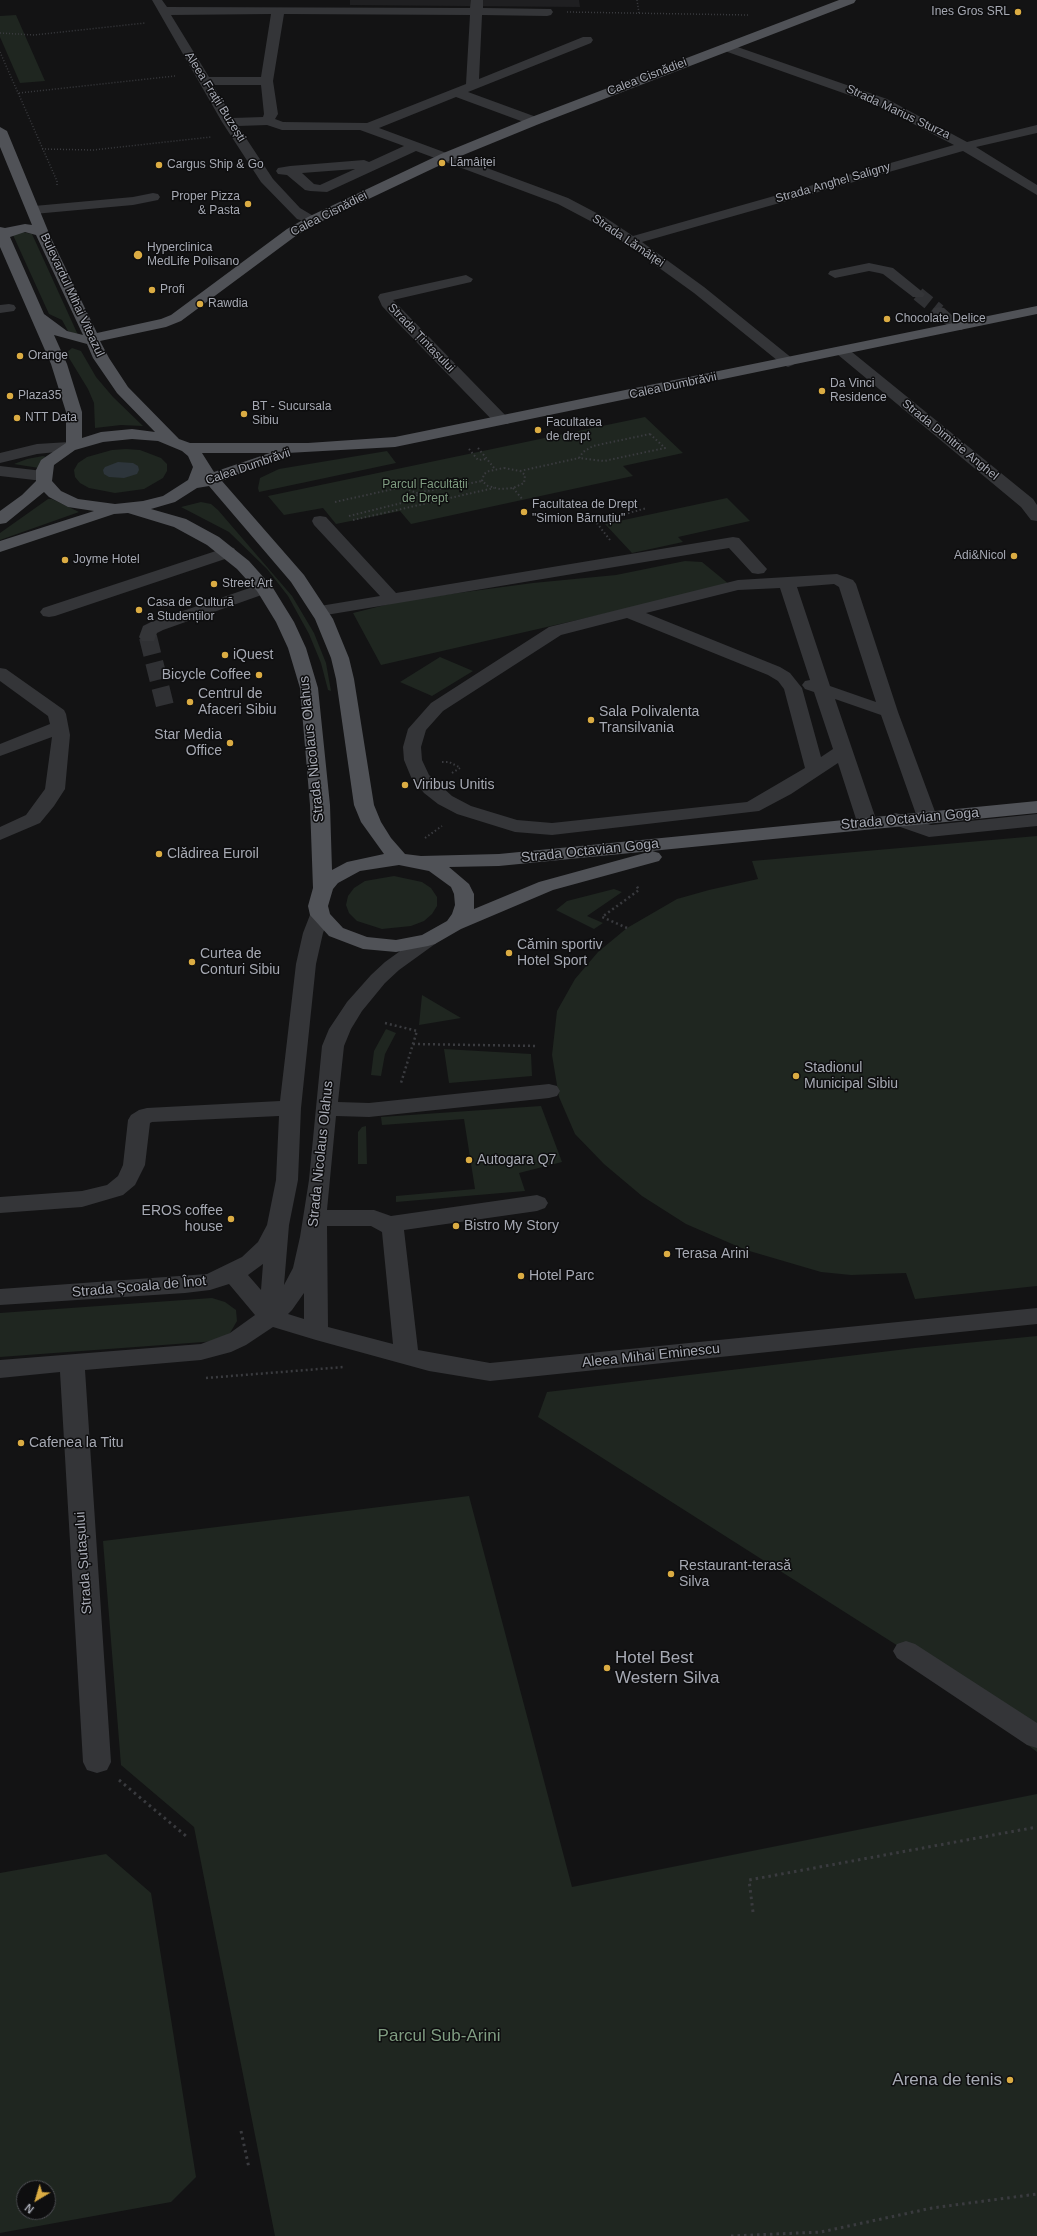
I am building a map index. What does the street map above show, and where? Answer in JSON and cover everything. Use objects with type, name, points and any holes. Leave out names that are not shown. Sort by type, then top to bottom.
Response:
[{"type":"main road","name":"Calea Cisnădiei","points":[[37,316],[62,334],[76,339],[91,339],[166,323],[176,318],[292,232],[313,220],[446,157],[534,121],[850,0]]},
{"type":"main road","name":"Bulevardul Mihai Viteazul","points":[[0,131],[42,232],[100,358],[122,390],[173,441]]},
{"type":"main road","points":[[42,232],[25,228],[12,230],[1,234],[59,364],[74,412],[71,446]]},
{"type":"main road","name":"Calea Dumbrăvii","points":[[188,448],[308,448],[395,442],[1037,310]]},
{"type":"main road","points":[[0,519],[28,498],[44,479],[47,464],[71,446],[117,435],[147,435],[173,441],[188,448],[195,454],[206,473],[298,579],[320,611],[333,638],[345,679],[364,805],[371,822],[383,841],[399,860]]},
{"type":"main road","name":"Calea Dumbrăvii","points":[[206,473],[252,463],[308,448]]},
{"type":"main road","points":[[0,546],[123,508],[169,499],[188,488],[200,474],[206,473]]},
{"type":"main road","points":[[44,479],[54,494],[74,503],[123,508]]},
{"type":"main road","name":"Strada Nicolaus Olahus","points":[[123,508],[180,523],[214,541],[228,552],[264,588],[285,622],[297,648],[309,688],[320,805],[323,888]]},
{"type":"main road","name":"Strada Octavian Goga","points":[[421,862],[499,860],[867,822],[1037,807]]},
{"type":"main road","name":"Strada Octavian Goga","points":[[454,925],[503,902],[576,876],[759,833]]},
{"type":"main road","points":[[384,860],[399,860],[421,862],[436,867],[459,884],[464,894],[465,905],[462,915],[454,925],[428,940],[396,946],[363,943],[336,932],[320,915],[318,906],[323,888],[341,872],[354,866],[384,860]]},
{"type":"street","points":[[163,11],[202,5],[278,10],[334,5],[477,6],[547,12]]},
{"type":"street","points":[[463,88],[477,6]]},
{"type":"street","points":[[269,118],[267,81],[278,10]]},
{"type":"street","name":"Aleea Frații Buzești","points":[[163,11],[229,122],[262,173],[295,211],[302,216],[313,220]]},
{"type":"street","points":[[367,128],[463,88],[587,40]]},
{"type":"street","name":"Strada Marius Sturza","points":[[726,47],[863,94],[966,146],[1037,191]]},
{"type":"street","points":[[462,53],[463,88]]},
{"type":"street","points":[[203,77],[267,81]]},
{"type":"street","points":[[463,88],[534,121]]},
{"type":"street","points":[[372,111],[411,110]]},
{"type":"street","points":[[229,122],[269,118],[294,113]]},
{"type":"street","points":[[269,118],[282,126],[355,126],[367,128],[446,157]]},
{"type":"street","name":"Strada Anghel Saligny","points":[[631,241],[966,146],[1037,129]]},
{"type":"street","name":"Calea Cisnădiei","points":[[290,170],[310,187],[322,190],[375,163],[414,146]]},
{"type":"street","name":"Strada Lămâiței","points":[[446,157],[563,200],[601,221],[699,290],[788,362]]},
{"type":"street","points":[[262,173],[375,163]]},
{"type":"street","points":[[34,210],[132,201],[152,196]]},
{"type":"street","points":[[835,274],[869,267],[888,271],[918,294]]},
{"type":"street","name":"Strada Țintașului","points":[[466,279],[384,297],[387,303],[401,318],[502,421]]},
{"type":"street","points":[[939,311],[957,327]]},
{"type":"street","name":"Strada Dimitrie Anghel","points":[[842,351],[1027,503],[1037,516]]},
{"type":"street","points":[[0,458],[27,451],[71,446]]},
{"type":"street","points":[[0,471],[44,479]]},
{"type":"street","points":[[322,523],[391,598]]},
{"type":"street","points":[[320,611],[734,542],[758,569]]},
{"type":"street","points":[[49,612],[228,552]]},
{"type":"street","points":[[842,752],[815,770],[752,807],[552,829],[515,826],[477,815],[445,800],[420,777],[413,760],[414,737],[423,721],[437,707],[555,631],[738,586],[837,580],[846,584],[889,712],[927,817]]},
{"type":"street","points":[[787,583],[842,752],[867,822]]},
{"type":"street","points":[[148,637],[149,630],[157,626],[264,588]]},
{"type":"street","points":[[630,613],[774,671],[889,712]]},
{"type":"street","points":[[774,671],[784,677],[793,688],[815,770]]},
{"type":"street","points":[[0,673],[57,714],[61,735],[55,789],[33,819],[0,834]]},
{"type":"street","points":[[0,750],[60,728]]},
{"type":"street","points":[[896,820],[929,831],[1037,820]]},
{"type":"street","points":[[270,1317],[278,1225],[287,1180],[290,1108],[306,964],[313,933],[320,915]]},
{"type":"street","name":"Strada Nicolaus Olahus","points":[[72,1364],[201,1352],[223,1346],[238,1339],[270,1317],[295,1288],[305,1268],[315,1218],[330,1064],[340,1029],[354,1007],[378,979],[392,966],[428,940]]},
{"type":"street","points":[[326,1109],[370,1110],[549,1091]]},
{"type":"street","points":[[0,1205],[82,1199],[115,1190],[127,1180],[134,1164],[139,1120],[147,1115],[290,1108]]},
{"type":"street","points":[[316,1332],[315,1218],[374,1218],[389,1224],[537,1203]]},
{"type":"street","points":[[389,1224],[394,1232],[406,1354]]},
{"type":"street","name":"Strada Școala de Înot","points":[[0,1297],[185,1285],[210,1282],[233,1273],[250,1263],[267,1246],[278,1225]]},
{"type":"street","points":[[233,1273],[270,1317]]},
{"type":"street","name":"Aleea Mihai Eminescu","points":[[270,1317],[316,1332],[406,1354],[428,1362],[490,1372],[1037,1316]]},
{"type":"street","points":[[0,1369],[72,1364]]},
{"type":"street","name":"Strada Șutașului","points":[[72,1364],[96,1762]]},
{"type":"street","points":[[906,1651],[1037,1737]]},
{"type":"path","points":[[637,0],[639,13]]},
{"type":"path","points":[[0,34],[34,36],[163,11]]},
{"type":"path","points":[[547,12],[753,15]]},
{"type":"path","points":[[0,52],[57,181],[56,208]]},
{"type":"path","points":[[19,93],[203,77]]},
{"type":"path","points":[[42,150],[93,150],[237,134]]},
{"type":"path","points":[[482,481],[484,474],[495,469],[504,468],[520,471],[579,458],[604,461],[665,448],[650,434],[593,446],[583,452],[579,458]]},
{"type":"path","points":[[322,523],[487,491],[494,488],[513,488],[524,483],[526,479],[520,471]]},
{"type":"path","points":[[338,506],[334,501],[398,488],[406,488],[416,493],[482,481],[494,488]]},
{"type":"path","points":[[513,488],[523,500]]},
{"type":"path","points":[[346,516],[414,500],[417,496],[416,493]]},
{"type":"path","points":[[624,560],[596,522],[647,508]]},
{"type":"path","points":[[449,762],[460,768]]},
{"type":"path","points":[[627,928],[602,917],[639,890]]},
{"type":"path","points":[[386,1023],[417,1031],[401,1085]]},
{"type":"path","points":[[413,1044],[538,1046]]},
{"type":"path","points":[[200,1379],[348,1367]]},
{"type":"path","points":[[96,1762],[186,1836]]},
{"type":"path","points":[[753,1912],[749,1880],[1037,1827]]},
{"type":"path","points":[[241,2131],[249,2168]]},
{"type":"path","points":[[731,2236],[821,2232],[932,2208],[1037,2194]]},
{"type":"shaded area","points":[[350,0],[579,0],[580,7],[350,5]]},
{"type":"shaded area","points":[[118,462],[133,463],[138,466],[139,470],[137,474],[124,478],[109,477],[104,474],[103,470],[105,467]]},
{"type":"green space","points":[[16,15],[45,81],[20,83],[0,37],[0,16]]},
{"type":"green space","points":[[22,232],[32,234],[78,335],[68,331],[62,320],[49,314],[13,235]]},
{"type":"green space","points":[[72,348],[81,351],[96,377],[113,397],[143,426],[121,425],[95,428],[94,403],[88,389],[66,353]]},
{"type":"green space","name":"Parcul Facultății de Drept","points":[[645,417],[683,453],[623,466],[633,476],[411,524],[400,511],[336,524],[323,508],[284,515],[268,496]]},
{"type":"green space","points":[[112,450],[140,450],[161,458],[167,464],[167,471],[163,478],[144,489],[115,493],[89,488],[80,483],[75,477],[74,470],[78,463],[87,457]]},
{"type":"green space","points":[[387,451],[396,463],[259,492],[258,488],[260,478],[279,469]]},
{"type":"green space","points":[[43,456],[46,457],[39,468],[14,464],[27,459]]},
{"type":"green space","points":[[727,498],[750,521],[678,537],[683,542],[632,553],[605,524]]},
{"type":"green space","points":[[48,499],[52,499],[79,512],[0,540],[0,533]]},
{"type":"green space","points":[[201,502],[211,504],[218,510],[292,596],[314,633],[326,663],[331,691],[328,690],[321,663],[309,634],[288,596],[267,569],[229,532],[181,507]]},
{"type":"green space","points":[[685,561],[702,562],[730,585],[381,665],[353,613],[405,600],[533,583],[616,575]]},
{"type":"green space","points":[[440,657],[473,671],[432,696],[400,682]]},
{"type":"green space","name":"Stadionul Municipal Sibiu","points":[[1037,836],[1037,1286],[915,1299],[906,1273],[851,1275],[821,1272],[746,1250],[686,1224],[642,1196],[604,1164],[575,1134],[559,1097],[552,1055],[557,1011],[575,979],[598,952],[627,928],[677,899],[758,879],[752,861]]},
{"type":"green space","points":[[394,876],[422,882],[431,888],[437,897],[437,906],[432,914],[424,921],[411,926],[382,929],[357,921],[349,913],[346,905],[348,896],[354,888],[365,881]]},
{"type":"green space","points":[[614,889],[622,892],[587,916],[603,923],[594,929],[556,910],[567,901]]},
{"type":"green space","points":[[422,995],[461,1018],[419,1025]]},
{"type":"green space","points":[[386,1029],[396,1033],[385,1054],[381,1076],[371,1075],[374,1051]]},
{"type":"green space","points":[[444,1049],[531,1054],[532,1076],[449,1083]]},
{"type":"green space","points":[[541,1106],[562,1162],[519,1173],[525,1191],[396,1202],[396,1196],[475,1189],[464,1119],[382,1125],[381,1117]]},
{"type":"green space","points":[[366,1126],[367,1164],[358,1164],[358,1132],[362,1127]]},
{"type":"green space","points":[[212,1298],[225,1302],[236,1310],[237,1321],[230,1333],[217,1341],[0,1357],[0,1313]]},
{"type":"green space","points":[[1037,1336],[1037,1752],[906,1651],[538,1417],[547,1392],[915,1348]]},
{"type":"green space","name":"Parcul Sub-Arini","points":[[469,1496],[572,1887],[1037,1794],[1037,2236],[275,2236],[194,1827],[121,1765],[103,1541]]},
{"type":"green space","points":[[106,1854],[151,1893],[196,2177],[171,2202],[0,2233],[0,1873]]},
{"type":"tunnel","points":[[918,294],[939,311]]},
{"type":"tunnel","points":[[148,637],[166,710]]},
{"type":"place","name":"Ines Gros SRL","points":[[1018,12]]},
{"type":"place","name":"Lămâiței","points":[[442,163]]},
{"type":"place","name":"Cargus Ship & Go","points":[[159,165]]},
{"type":"place","name":"Proper Pizza & Pasta","points":[[248,204]]},
{"type":"place","name":"Hyperclinica MedLife Polisano","points":[[138,255]]},
{"type":"place","name":"Profi","points":[[152,290]]},
{"type":"place","name":"Rawdia","points":[[200,304]]},
{"type":"place","name":"Chocolate Delice","points":[[887,319]]},
{"type":"place","name":"Orange","points":[[20,356]]},
{"type":"place","name":"Da Vinci Residence","points":[[822,391]]},
{"type":"place","name":"Plaza35","points":[[10,396]]},
{"type":"place","name":"BT - Sucursala Sibiu","points":[[244,414]]},
{"type":"place","name":"NTT Data","points":[[17,418]]},
{"type":"place","name":"Facultatea de drept","points":[[538,430]]},
{"type":"place","name":"Facultatea de Drept \"Simion Bărnuțiu\"","points":[[524,512]]},
{"type":"place","name":"Adi&Nicol","points":[[1014,556]]},
{"type":"place","name":"Joyme Hotel","points":[[65,560]]},
{"type":"place","name":"Street Art","points":[[214,584]]},
{"type":"place","name":"Casa de Cultură a Studenților","points":[[139,610]]},
{"type":"place","name":"iQuest","points":[[225,655]]},
{"type":"place","name":"Bicycle Coffee","points":[[259,675]]},
{"type":"place","name":"Centrul de Afaceri Sibiu","points":[[190,702]]},
{"type":"place","name":"Sala Polivalenta Transilvania","points":[[591,720]]},
{"type":"place","name":"Star Media Office","points":[[230,743]]},
{"type":"place","name":"Viribus Unitis","points":[[405,785]]},
{"type":"place","name":"Clădirea Euroil","points":[[159,854]]},
{"type":"place","name":"Cămin sportiv Hotel Sport","points":[[509,953]]},
{"type":"place","name":"Curtea de Conturi Sibiu","points":[[192,962]]},
{"type":"place","name":"Stadionul Municipal Sibiu","points":[[796,1076]]},
{"type":"place","name":"Autogara Q7","points":[[469,1160]]},
{"type":"place","name":"EROS coffee house","points":[[231,1219]]},
{"type":"place","name":"Bistro My Story","points":[[456,1226]]},
{"type":"place","name":"Terasa Arini","points":[[667,1254]]},
{"type":"place","name":"Hotel Parc","points":[[521,1276]]},
{"type":"place","name":"Cafenea la Titu","points":[[21,1443]]},
{"type":"place","name":"Restaurant-terasă Silva","points":[[671,1574]]},
{"type":"place","name":"Hotel Best Western Silva","points":[[607,1668]]},
{"type":"place","name":"Arena de tenis","points":[[1010,2080]]}]
